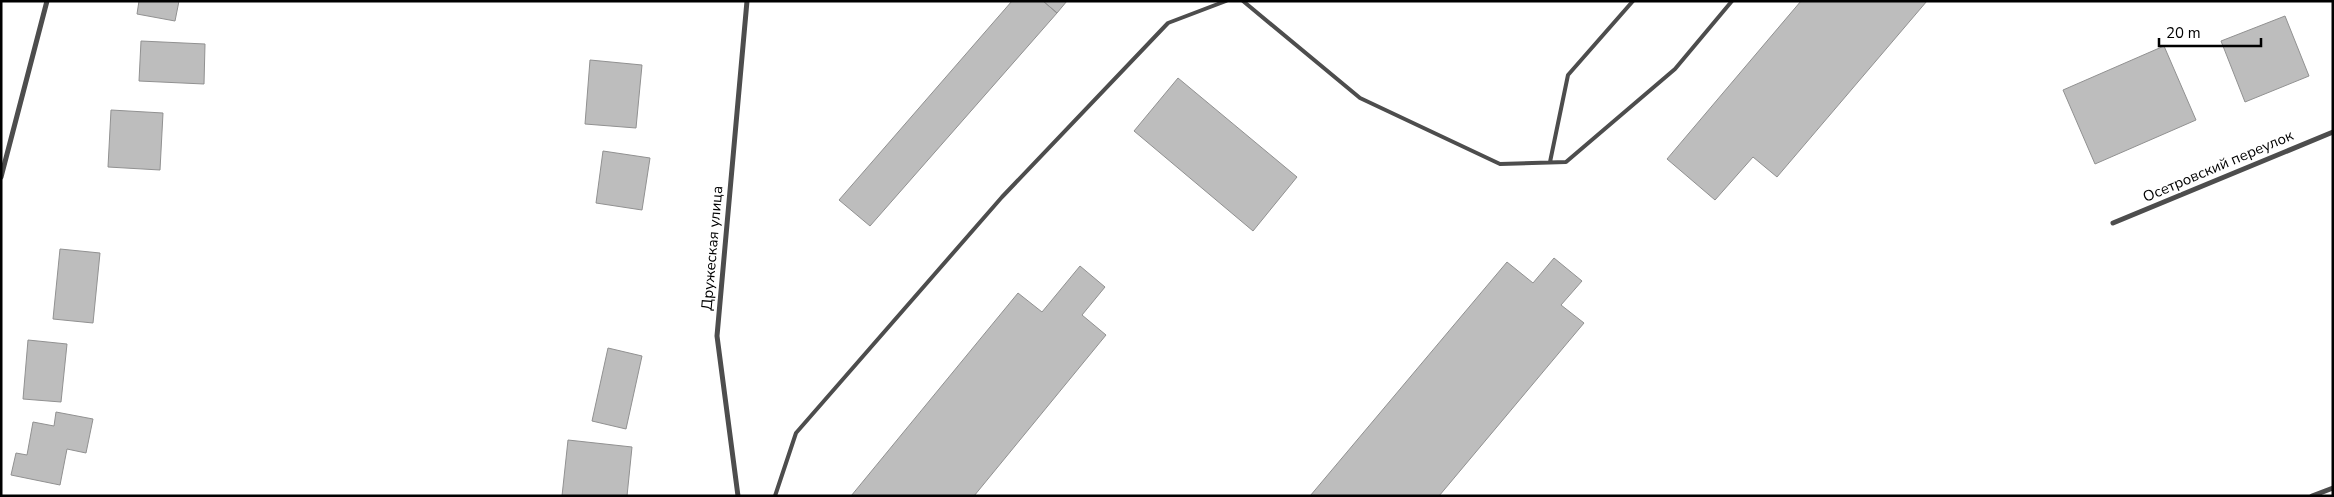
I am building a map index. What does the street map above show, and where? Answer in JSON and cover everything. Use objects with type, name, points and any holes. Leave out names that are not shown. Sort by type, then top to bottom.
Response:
[{"type":"street","points":[[1,177],[47,1]]},
{"type":"street","name":"Дружеская улица","points":[[738,496],[717,336],[747,1]]},
{"type":"street","name":"Осетровский переулок","points":[[2113,223],[2333,132]]},
{"type":"street","points":[[2312,496],[2333,488]]},
{"type":"lane","points":[[775,496],[796,434],[1002,197],[1168,23],[1226,1]]},
{"type":"lane","points":[[1244,1],[1360,98],[1500,164],[1566,162],[1675,69],[1732,1]]},
{"type":"lane","points":[[1550,162],[1568,76],[1633,1]]},
{"type":"building","points":[[139,1],[179,1],[175,21],[137,14]]},
{"type":"building","points":[[1012,1],[1043,1],[1057,13],[870,226],[839,200]]},
{"type":"building","points":[[1043,1],[1067,1],[1057,13]]},
{"type":"building","points":[[1801,1],[1927,1],[1777,177],[1753,157],[1715,200],[1667,159]]},
{"type":"building","points":[[2285,16],[2309,76],[2245,102],[2221,41]]},
{"type":"building","points":[[141,41],[205,44],[204,84],[139,81]]},
{"type":"building","points":[[2164,46],[2196,120],[2095,164],[2063,90]]},
{"type":"building","points":[[590,60],[642,65],[636,128],[585,124]]},
{"type":"building","points":[[1178,78],[1297,177],[1253,231],[1134,131]]},
{"type":"building","points":[[111,110],[163,113],[160,170],[108,167]]},
{"type":"building","points":[[603,151],[650,158],[642,210],[596,203]]},
{"type":"building","points":[[60,249],[100,253],[93,323],[53,319]]},
{"type":"building","points":[[1554,258],[1582,281],[1561,305],[1584,323],[1439,496],[1310,496],[1507,262],[1533,283]]},
{"type":"building","points":[[1080,266],[1105,287],[1082,315],[1106,335],[974,496],[851,496],[1018,293],[1042,312]]},
{"type":"building","points":[[28,340],[67,344],[61,402],[23,399]]},
{"type":"building","points":[[608,348],[642,356],[626,429],[592,421]]},
{"type":"building","points":[[56,412],[93,419],[86,453],[67,449],[60,485],[11,475],[16,453],[27,455],[33,422],[54,426]]},
{"type":"building","points":[[568,440],[632,447],[627,496],[562,496]]}]
